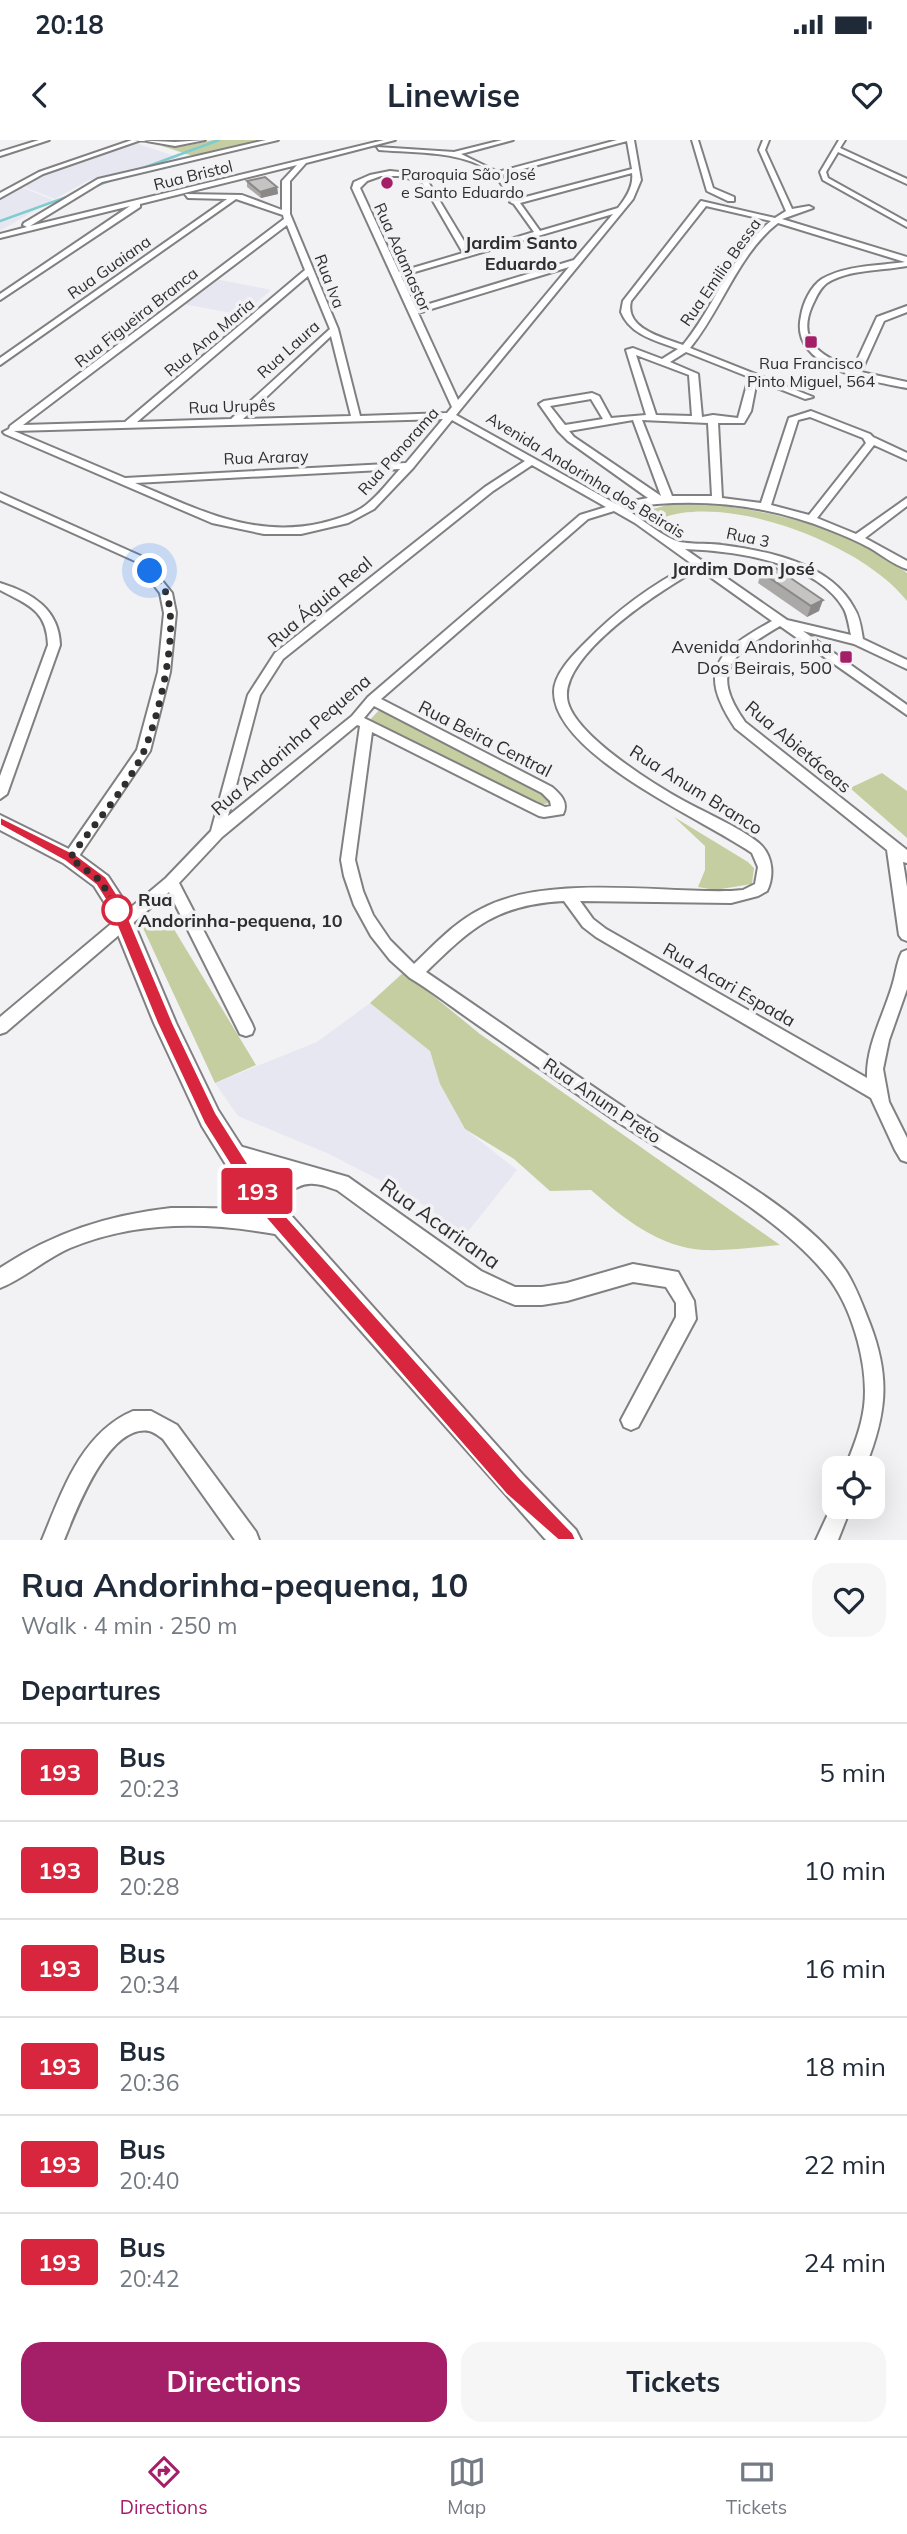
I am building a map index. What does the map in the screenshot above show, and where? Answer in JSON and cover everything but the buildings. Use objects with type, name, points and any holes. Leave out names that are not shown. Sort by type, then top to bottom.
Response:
[{"type":"street","points":[[0,154],[46,140]]},
{"type":"street","points":[[0,196],[41,173],[138,140]]},
{"type":"street","points":[[146,141],[175,144],[202,140]]},
{"type":"street","points":[[0,242],[97,181],[275,140]]},
{"type":"street","name":"Rua Bristol","points":[[0,236],[392,140]]},
{"type":"street","points":[[454,154],[510,140]]},
{"type":"street","points":[[497,174],[625,140]]},
{"type":"street","name":"Rua Panorama","points":[[7,432],[124,480],[216,522],[264,531],[301,531],[325,527],[358,514],[370,507],[409,466],[619,211],[636,187],[631,140]]},
{"type":"street","points":[[695,140],[710,188],[715,194],[907,251]]},
{"type":"street","points":[[765,140],[762,150],[783,215]]},
{"type":"street","points":[[842,140],[822,172],[825,179],[907,225]]},
{"type":"street","points":[[146,141],[191,159]]},
{"type":"street","points":[[357,148],[415,148],[454,154],[497,174],[538,233]]},
{"type":"street","points":[[836,149],[907,182]]},
{"type":"street","name":"Rua Iva","points":[[304,162],[286,181],[287,217],[334,329],[356,417]]},
{"type":"street","points":[[514,202],[635,170]]},
{"type":"street","name":"Rua Adamastor","points":[[455,411],[356,188],[368,177],[403,174],[425,181],[467,253]]},
{"type":"street","points":[[165,196],[234,197],[257,201],[287,217]]},
{"type":"street","name":"Rua Guaiana","points":[[0,362],[234,197]]},
{"type":"street","points":[[0,298],[141,202]]},
{"type":"street","points":[[808,397],[683,350],[641,330],[627,318],[624,306],[704,203],[783,215],[907,262]]},
{"type":"street","points":[[783,215],[809,208]]},
{"type":"street","points":[[396,275],[619,211]]},
{"type":"street","points":[[887,214],[907,216]]},
{"type":"street","name":"Rua Emilio Bessa","points":[[683,350],[750,251],[783,215]]},
{"type":"street","name":"Rua Figueira Branca","points":[[7,432],[287,217]]},
{"type":"street","points":[[412,312],[577,262]]},
{"type":"street","points":[[907,262],[842,275],[824,282],[803,318],[801,328],[813,351],[856,373],[907,385]]},
{"type":"street","name":"Rua Ana Maria","points":[[127,425],[309,271]]},
{"type":"street","points":[[856,373],[880,319],[907,309]]},
{"type":"street","name":"Rua Laura","points":[[234,422],[334,329]]},
{"type":"street","points":[[652,417],[630,350],[693,375],[697,417]]},
{"type":"street","points":[[661,363],[683,350]]},
{"type":"street","points":[[561,429],[607,419],[636,417],[743,420],[747,390],[753,378]]},
{"type":"street","points":[[607,419],[596,398],[592,396],[544,404],[561,429],[662,500]]},
{"type":"street","name":"Rua Urupês","points":[[7,432],[455,411]]},
{"type":"street","name":"Avenida Andorinha dos Beirais","points":[[455,411],[674,544],[779,622],[907,711]]},
{"type":"street","points":[[765,507],[797,415],[815,415],[907,457]]},
{"type":"street","points":[[636,417],[662,500]]},
{"type":"street","points":[[713,418],[717,501]]},
{"type":"street","points":[[812,518],[870,440]]},
{"type":"street","name":"Rua Águia Real","points":[[218,833],[254,695],[279,656],[489,489],[533,460]]},
{"type":"street","name":"Rua Araray","points":[[124,480],[409,466]]},
{"type":"street","points":[[0,496],[139,559],[166,593],[170,613],[164,672],[144,751],[70,858]]},
{"type":"street","name":"Rua Andorinha Pequena","points":[[0,1027],[171,882],[218,833],[361,722],[372,700],[573,525],[600,511],[662,500],[717,501],[765,507],[812,518],[859,537],[904,561]]},
{"type":"street","points":[[859,537],[907,501]]},
{"type":"street","name":"Rua 3","points":[[674,544],[736,549],[784,562],[809,575],[847,604],[858,641]]},
{"type":"street","name":"Rua Anum Branco","points":[[415,972],[471,923],[499,906],[526,900],[629,894],[734,896],[754,894],[762,887],[766,878],[765,867],[757,850],[647,786],[575,727],[562,705],[560,689],[571,664],[635,603],[701,563]]},
{"type":"street","points":[[0,586],[43,610],[55,629],[54,645],[0,793]]},
{"type":"street","points":[[779,622],[858,641],[907,666]]},
{"type":"street","name":"Rua Abietáceas","points":[[779,622],[742,644],[726,658],[720,684],[725,705],[740,725],[766,748],[907,858]]},
{"type":"street","name":"Rua Beira Central","points":[[361,722],[531,807],[544,812],[558,810],[557,799],[547,790],[372,700]]},
{"type":"street","name":"Rua Anum Preto","points":[[361,722],[349,839],[351,881],[365,917],[391,953],[415,972],[592,1096],[744,1195],[804,1242],[837,1274],[861,1325],[876,1373],[869,1438],[861,1456]]},
{"type":"street","points":[[0,822],[70,858],[101,881],[114,902],[210,1118],[263,1202],[281,1226],[565,1540]]},
{"type":"street","points":[[894,848],[907,935]]},
{"type":"street","points":[[171,882],[246,1029]]},
{"type":"street","name":"Rua Acari Espada","points":[[570,898],[601,933],[878,1093]]},
{"type":"street","points":[[907,956],[905,974],[875,1071],[878,1093],[907,1154]]},
{"type":"street","name":"Rua Acarirana","points":[[232,1152],[318,1174],[342,1183],[474,1278],[515,1296],[567,1292],[633,1273],[671,1279],[685,1301],[686,1319],[631,1420]]},
{"type":"street","points":[[263,1202],[292,1180],[318,1174]]},
{"type":"street","points":[[0,1279],[75,1236],[129,1220],[217,1215],[281,1226]]},
{"type":"street","points":[[53,1540],[90,1460],[109,1437],[129,1422],[143,1421],[151,1421],[170,1432],[248,1540]]},
{"type":"street","points":[[827,1540],[835,1519]]},
{"type":"shaded area","points":[[136,143],[180,158],[87,181],[55,199],[24,187],[44,174]]},
{"type":"shaded area","points":[[21,187],[53,200],[0,231],[0,200]]},
{"type":"shaded area","points":[[216,279],[271,290],[242,315],[183,304]]},
{"type":"shaded area","points":[[370,1003],[430,1051],[440,1084],[465,1129],[517,1170],[466,1234],[405,1193],[329,1154],[238,1116],[215,1083],[317,1042]]},
{"type":"green space","points":[[213,140],[267,140],[196,157],[162,146],[185,146]]},
{"type":"green space","points":[[705,503],[785,517],[837,533],[861,544],[907,573],[907,601],[887,580],[860,561],[794,529],[723,513],[690,512],[662,518],[653,509],[671,504]]},
{"type":"green space","points":[[380,709],[549,797],[549,803],[533,806],[370,720]]},
{"type":"green space","points":[[882,773],[907,791],[907,838],[850,788]]},
{"type":"green space","points":[[674,817],[748,862],[754,868],[752,884],[715,890],[698,887],[705,870],[705,846]]},
{"type":"green space","points":[[166,916],[256,1065],[215,1083],[143,928],[154,917]]},
{"type":"green space","points":[[404,972],[480,1034],[780,1245],[723,1250],[688,1248],[657,1238],[643,1230],[591,1190],[550,1191],[514,1159],[465,1129],[440,1084],[430,1051],[370,1003]]},
{"type":"waterway","points":[[135,171],[219,140]]},
{"type":"waterway","points":[[93,187],[117,178]]},
{"type":"waterway","points":[[0,221],[75,194]]},
{"type":"bus line","name":"193","points":[[0,822],[70,858],[90,870],[101,881],[114,902],[165,1023],[210,1118],[263,1202],[281,1226],[565,1540]]},
{"type":"place","name":"Paroquia São José e Santo Eduardo","points":[[387,183]]},
{"type":"place","name":"Rua Francisco Pinto Miguel, 564","points":[[811,342]]},
{"type":"place","name":"Avenida Andorinha Dos Beirais, 500","points":[[846,657]]},
{"type":"place","name":"Rua Andorinha-pequena, 10","points":[[117,910]]},
{"type":"district","name":"Jardim Santo Eduardo","points":[[521,253]]},
{"type":"district","name":"Jardim Dom José","points":[[743,569]]},
{"type":"route","points":[[117,910],[101,881],[90,870],[70,858],[134,769],[144,751],[152,726],[170,638],[170,613],[166,593],[150,571]]}]
